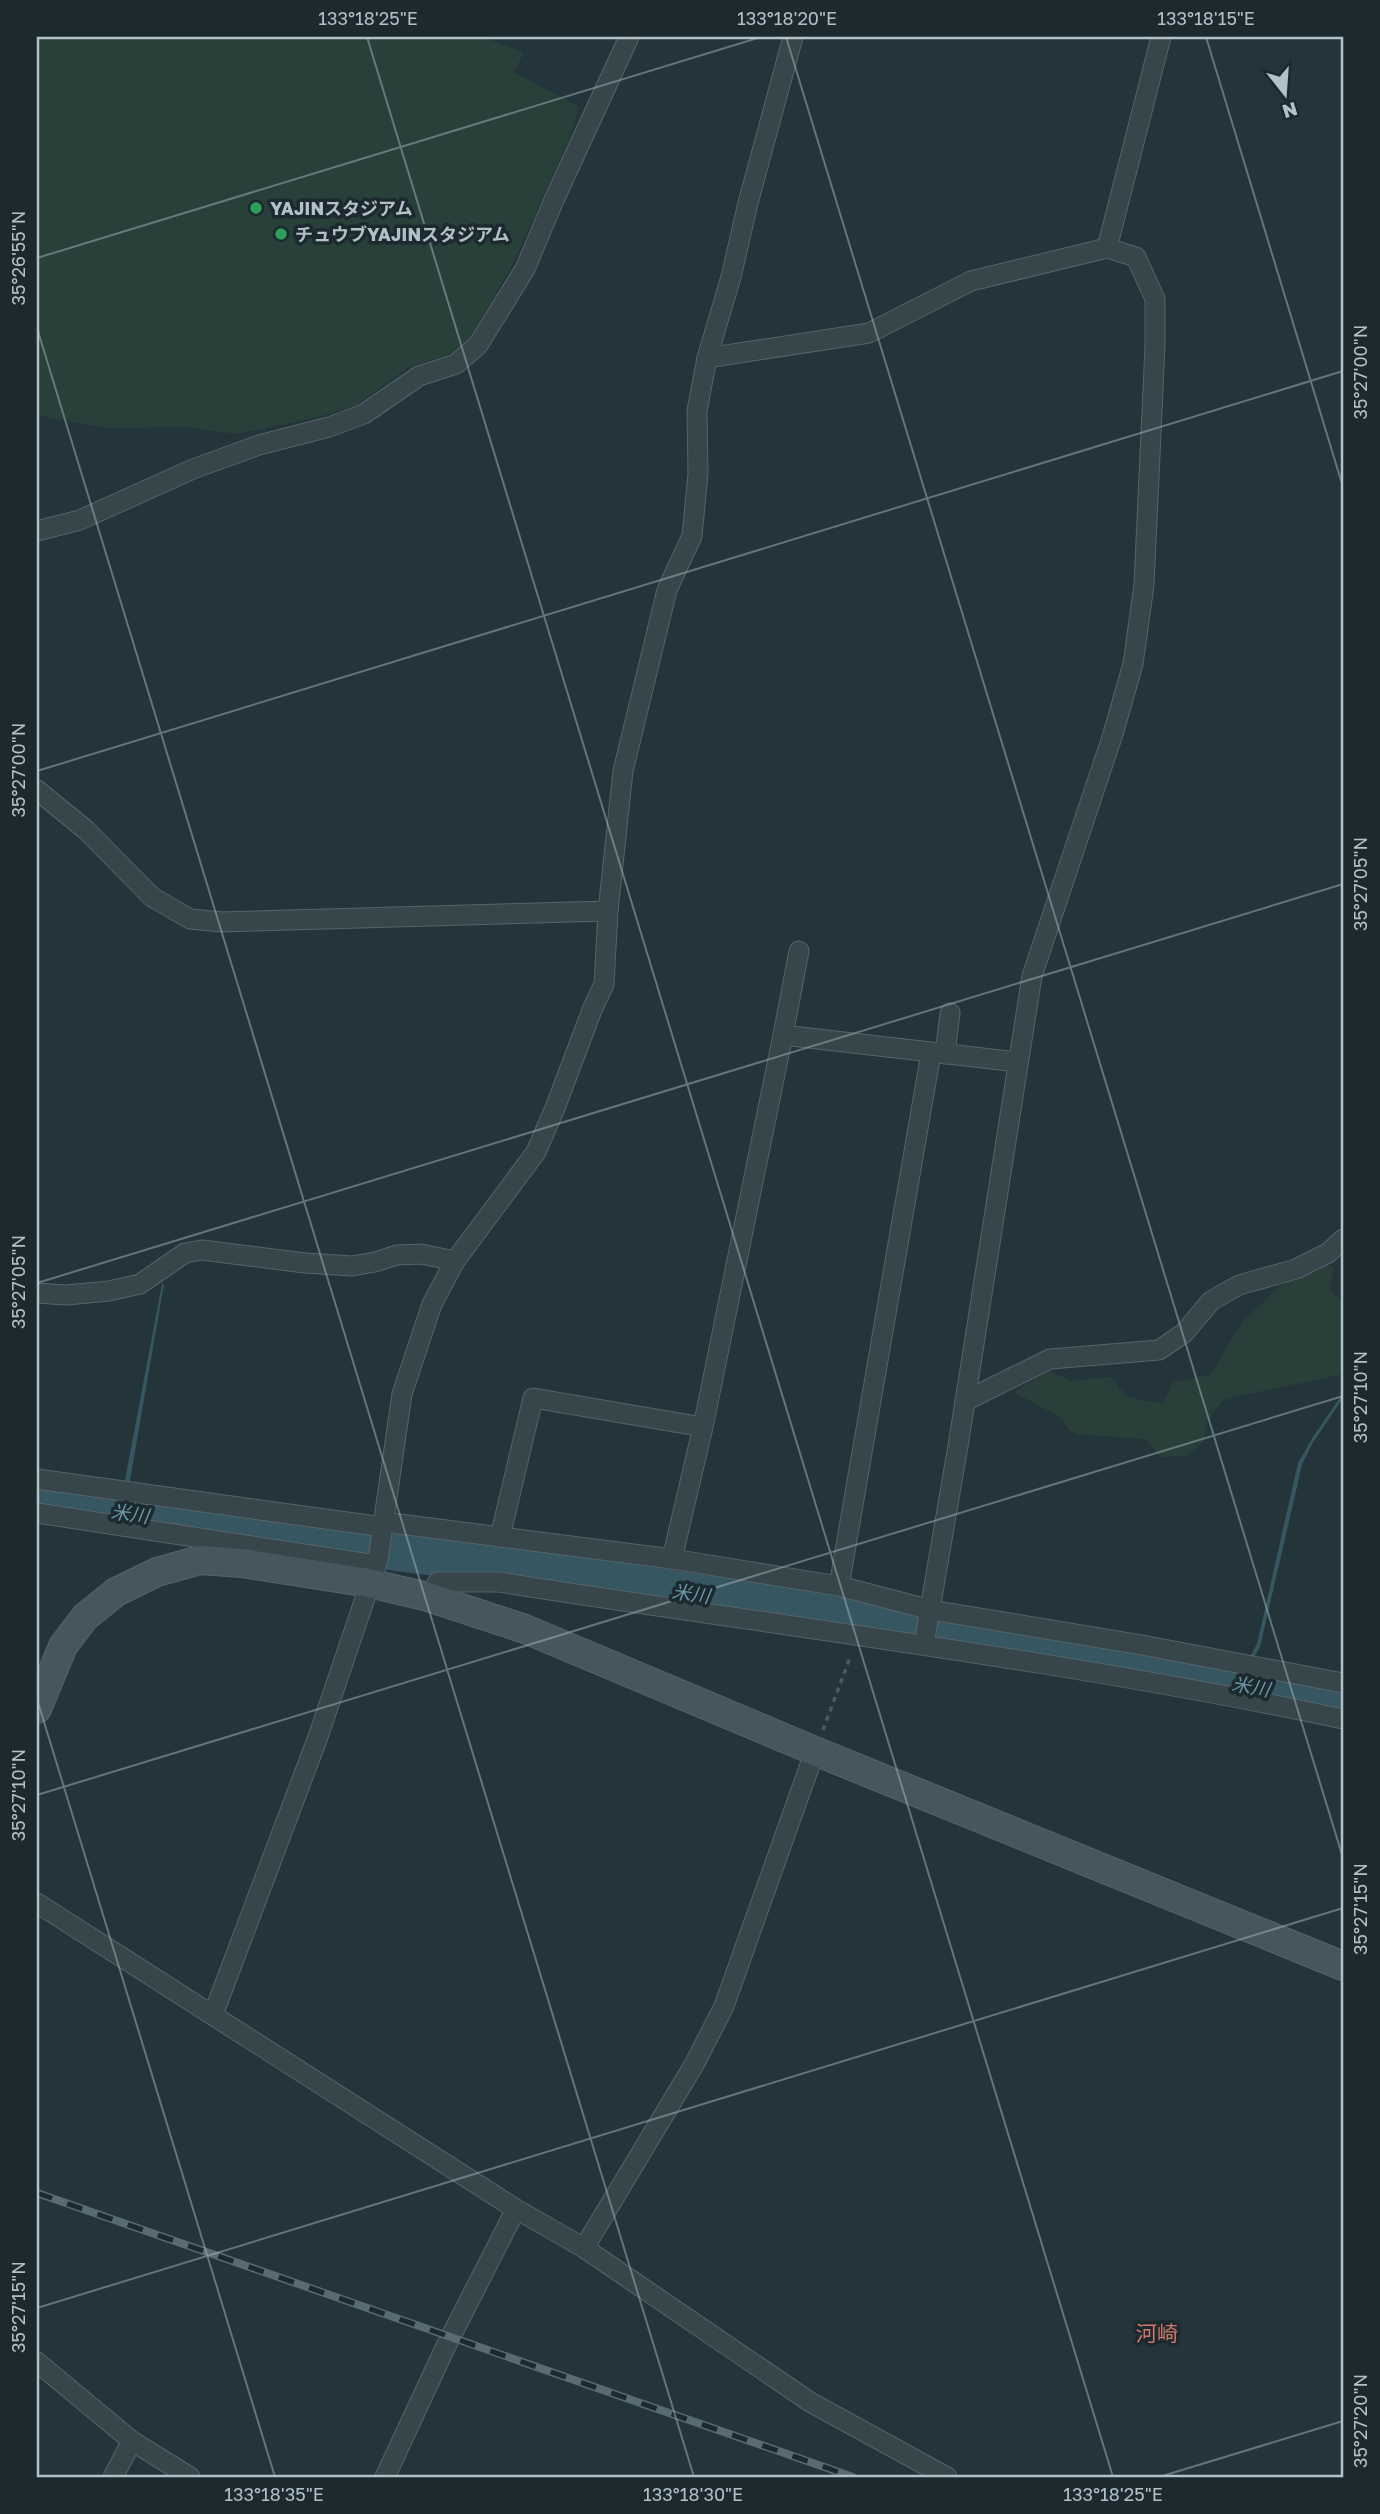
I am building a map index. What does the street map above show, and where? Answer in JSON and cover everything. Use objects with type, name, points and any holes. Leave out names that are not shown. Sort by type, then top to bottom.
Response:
[{"type":"street","points":[[38,535],[80,520],[193,469],[259,445],[329,427],[364,414],[419,376],[456,364],[478,345],[525,269],[629,37]]},
{"type":"street","points":[[213,2015],[317,1737],[374,1569],[383,1528],[401,1394],[432,1304],[456,1261],[536,1152],[604,984],[608,911],[623,771],[667,590],[692,536],[698,474],[697,411],[707,358],[731,277],[792,37]]},
{"type":"street","points":[[1107,248],[1161,37]]},
{"type":"street","points":[[707,358],[869,333],[971,281],[1107,248],[1136,257],[1154,299],[1155,346],[1144,585],[1133,664],[1113,734],[1032,976],[924,1644]]},
{"type":"street","points":[[37,790],[86,830],[152,897],[190,919],[222,922],[608,911]]},
{"type":"street","points":[[673,1559],[703,1427],[799,951]]},
{"type":"street","points":[[839,1586],[938,1054],[950,1013]]},
{"type":"street","points":[[783,1035],[1018,1062]]},
{"type":"street","points":[[965,1401],[1050,1359],[1159,1350],[1184,1333],[1211,1301],[1238,1285],[1296,1269],[1328,1253],[1343,1239]]},
{"type":"street","points":[[37,1293],[66,1296],[99,1293],[140,1284],[185,1253],[202,1250],[352,1266],[397,1255],[421,1254],[456,1261]]},
{"type":"street","points":[[500,1537],[533,1398],[703,1427]]},
{"type":"street","points":[[37,1479],[383,1528],[500,1537],[673,1559],[839,1586],[931,1610],[1343,1683]]},
{"type":"street","points":[[37,1513],[374,1569],[428,1597],[525,1629],[815,1751],[1343,1965]]},
{"type":"street","points":[[37,1709],[62,1646],[85,1617],[116,1592],[157,1572],[200,1560],[374,1569]]},
{"type":"street","points":[[428,1597],[438,1582],[498,1582],[1047,1663],[1261,1702],[1343,1720]]},
{"type":"street","points":[[584,2248],[695,2063],[724,2006],[815,1751]]},
{"type":"street","points":[[37,1903],[516,2209],[584,2248],[810,2402],[947,2477]]},
{"type":"street","points":[[385,2477],[445,2348],[516,2209]]},
{"type":"street","points":[[37,2362],[132,2441],[190,2477]]},
{"type":"street","points":[[113,2477],[132,2441]]},
{"type":"path","points":[[815,1751],[858,1637]]},
{"type":"green space","name":"YAJINスタジアム","points":[[37,37],[483,37],[524,52],[514,72],[579,107],[569,139],[513,264],[469,340],[450,354],[409,367],[357,405],[319,417],[237,434],[186,427],[106,428],[37,415]]},
{"type":"green space","points":[[1327,1263],[1334,1268],[1329,1291],[1343,1301],[1343,1374],[1225,1399],[1213,1412],[1202,1444],[1186,1456],[1160,1457],[1145,1439],[1076,1434],[1068,1429],[1063,1419],[1014,1392],[1049,1371],[1072,1381],[1110,1377],[1128,1397],[1162,1404],[1174,1382],[1210,1375],[1243,1321],[1290,1277]]},
{"type":"water","points":[[164,1284],[129,1486],[124,1485]]},
{"type":"water","points":[[1343,1393],[1343,1398],[1312,1444],[1302,1465],[1260,1647],[1252,1660],[1249,1659],[1257,1644],[1298,1463]]},
{"type":"waterway","name":"米川","points":[[37,1500],[202,1526],[752,1600],[1343,1703]]},
{"type":"railway","points":[[37,2193],[853,2477]]},
{"type":"place","name":"YAJINスタジアム","points":[[256,208]]},
{"type":"place","name":"チュウブYAJINスタジアム","points":[[281,234]]},
{"type":"district","name":"河崎","points":[[1157,2333]]}]
